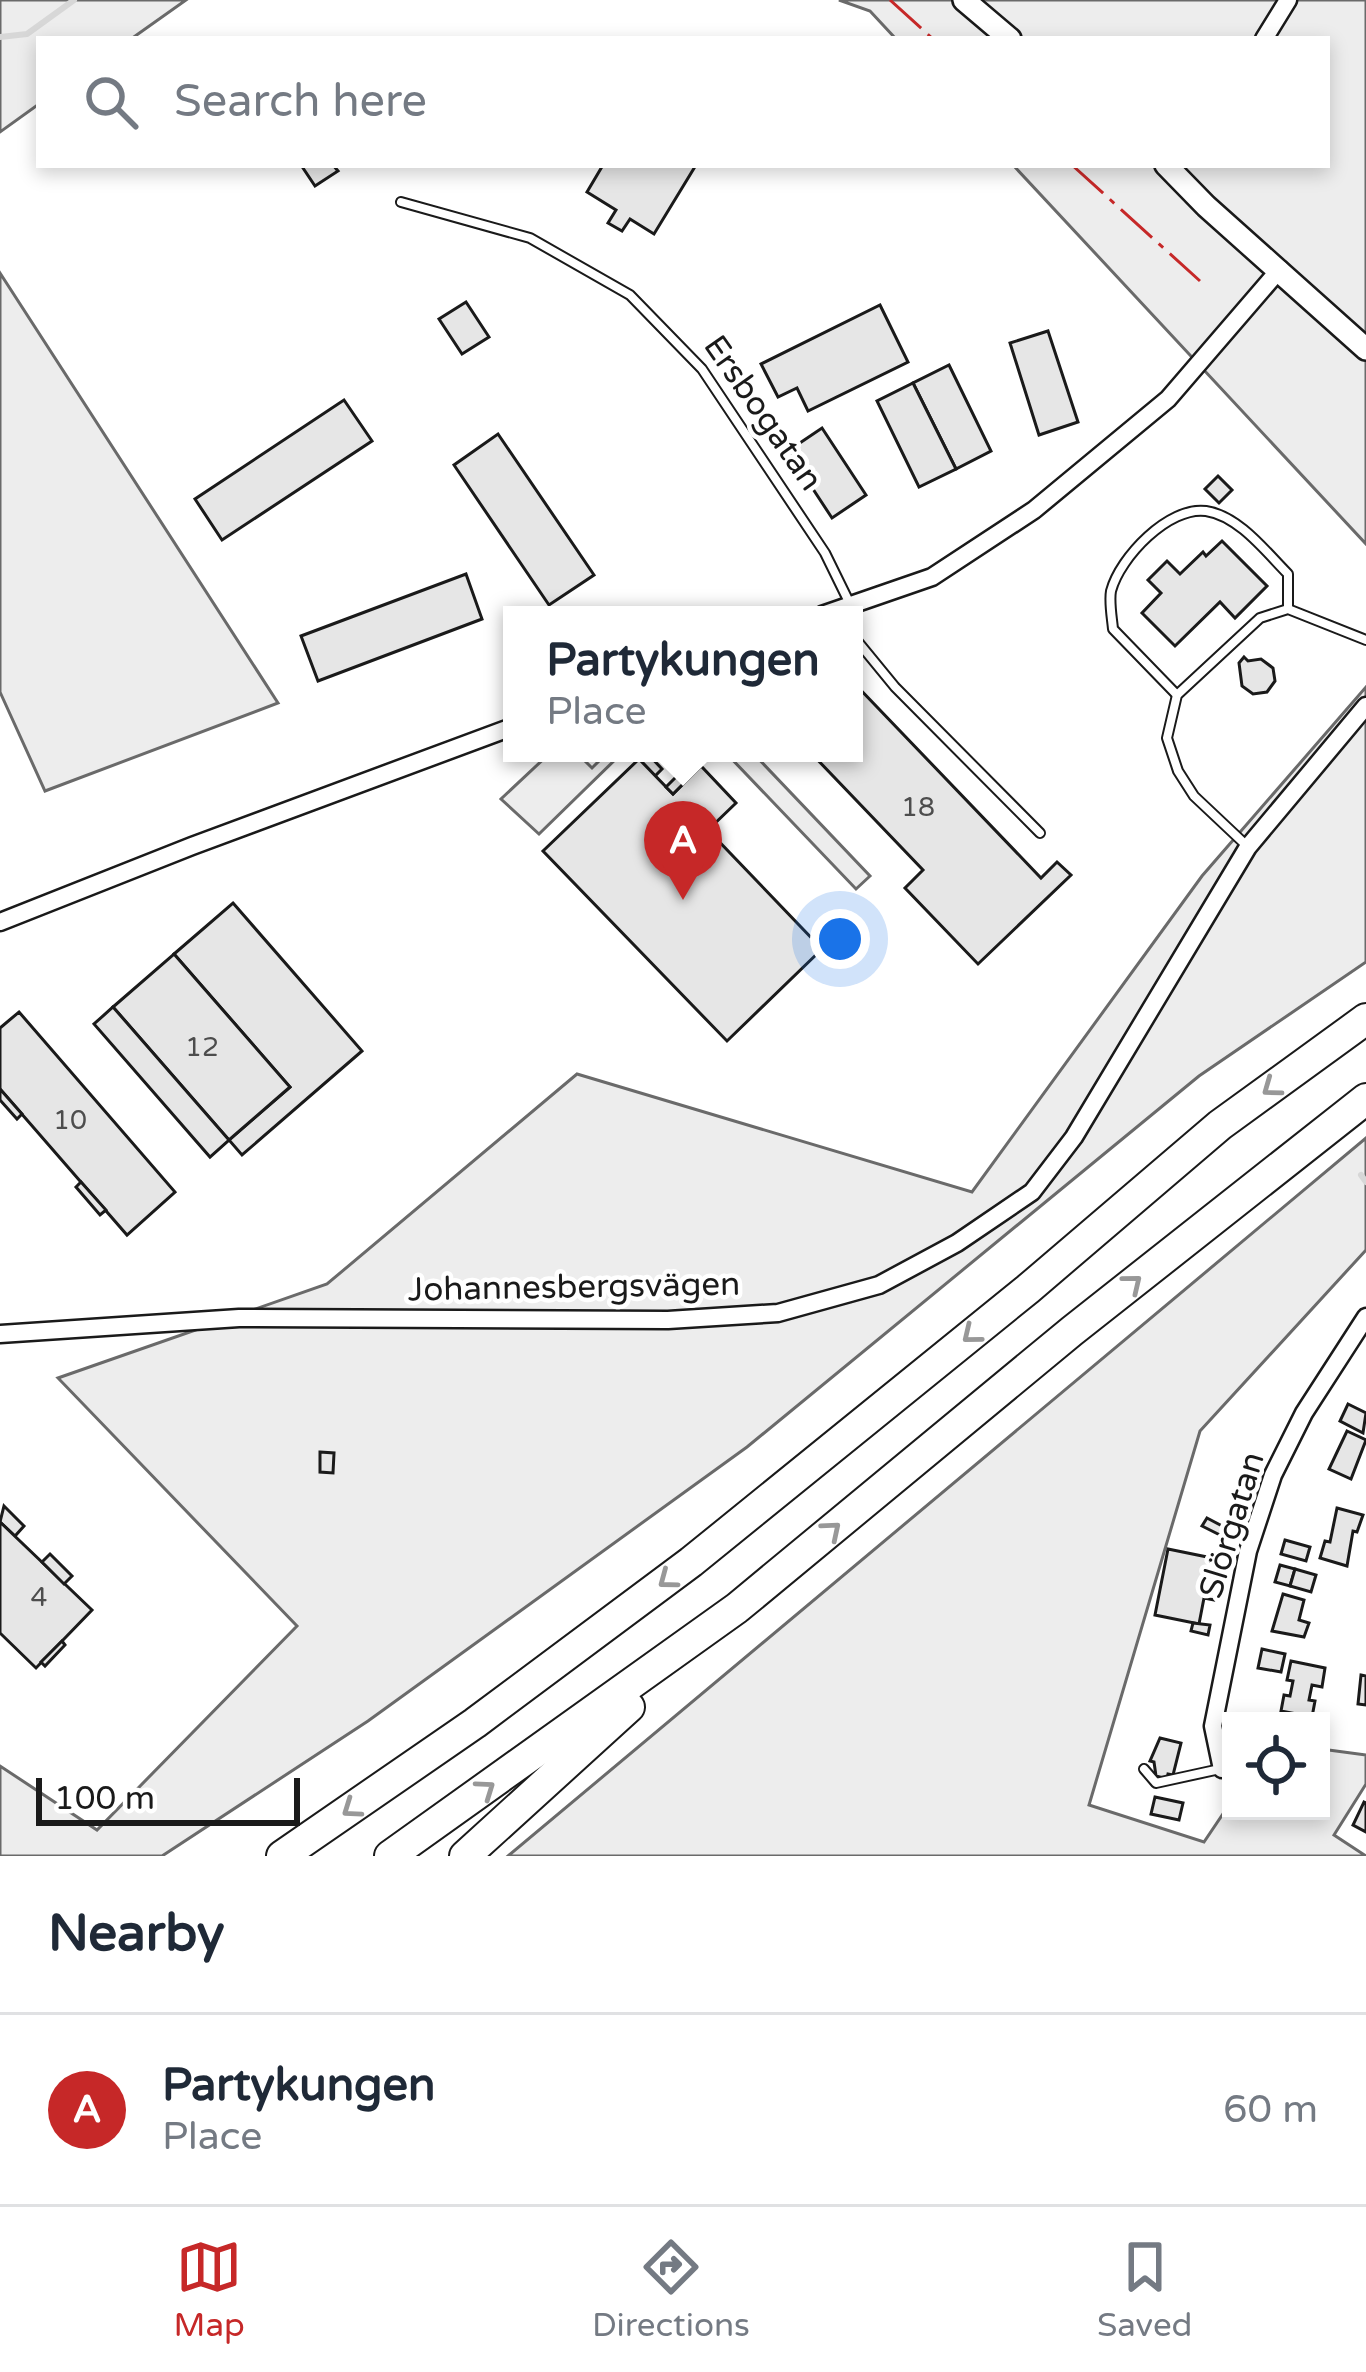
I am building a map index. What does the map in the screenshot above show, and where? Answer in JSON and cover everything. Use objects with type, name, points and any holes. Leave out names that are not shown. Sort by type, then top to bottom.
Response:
[{"type":"highway","points":[[282,1856],[476,1723],[691,1562],[1028,1289],[1220,1125],[1366,1018]]},
{"type":"highway","points":[[465,1856],[737,1608],[1072,1331],[1366,1099]]},
{"type":"highway","points":[[390,1856],[737,1608]]},
{"type":"street","points":[[964,0],[1006,36]]},
{"type":"street","points":[[1266,36],[1288,0]]},
{"type":"street","points":[[1169,168],[1366,349]]},
{"type":"street","points":[[850,605],[932,577],[1034,510],[1168,399],[1280,269]]},
{"type":"street","name":"Johannesbergsvägen","points":[[0,1334],[239,1318],[668,1320],[778,1313],[879,1285],[957,1244],[1031,1192],[1074,1137],[1248,847],[1366,706]]},
{"type":"street","points":[[0,922],[503,730]]},
{"type":"street","name":"Slörgatan","points":[[1222,1769],[1213,1726],[1248,1551],[1274,1475],[1304,1413],[1366,1317]]},
{"type":"lane","name":"Ersbogatan","points":[[400,202],[530,238],[630,295],[702,369],[824,553],[850,605]]},
{"type":"lane","points":[[1177,695],[1113,629],[1111,592],[1129,559],[1167,518],[1206,511],[1242,528],[1288,574],[1288,609]]},
{"type":"lane","points":[[1248,847],[1194,796],[1178,771],[1167,738],[1177,695],[1260,618],[1288,609],[1366,640]]},
{"type":"lane","points":[[863,648],[895,687],[1040,833]]},
{"type":"lane","points":[[1144,1768],[1156,1783],[1222,1769]]},
{"type":"shaded area","points":[[0,0],[186,0],[135,36],[36,36],[36,106],[0,132]]},
{"type":"shaded area","points":[[839,0],[1366,0],[1366,544],[1016,168],[1330,168],[1330,36],[893,36],[870,11]]},
{"type":"shaded area","points":[[0,273],[278,703],[45,791],[0,692]]},
{"type":"shaded area","points":[[1366,687],[1366,962],[1199,1076],[747,1447],[368,1721],[162,1856],[0,1856],[0,1766],[97,1830],[297,1626],[58,1378],[327,1284],[577,1074],[972,1192],[1202,876]]},
{"type":"shaded area","points":[[540,762],[586,762],[592,768],[598,762],[613,762],[539,834],[501,799]]},
{"type":"shaded area","points":[[735,762],[762,762],[870,876],[856,889]]},
{"type":"shaded area","points":[[1366,1138],[1366,1250],[1200,1431],[1089,1805],[1204,1842],[1222,1815],[1222,1820],[1330,1820],[1330,1750],[1366,1755],[1366,1784],[1334,1835],[1366,1856],[508,1856]]},
{"type":"building","points":[[303,168],[338,171],[315,186]]},
{"type":"building","points":[[601,168],[694,168],[654,234],[630,219],[622,231],[608,223],[616,210],[587,192]]},
{"type":"building","points":[[466,302],[489,337],[462,354],[439,319]]},
{"type":"building","points":[[880,305],[908,362],[808,411],[797,388],[778,397],[761,364]]},
{"type":"building","points":[[1048,331],[1078,422],[1039,435],[1010,343]]},
{"type":"building","points":[[949,365],[991,451],[956,469],[913,383]]},
{"type":"building","points":[[913,383],[956,469],[919,487],[877,401]]},
{"type":"building","points":[[344,400],[372,441],[222,540],[195,499]]},
{"type":"building","points":[[822,428],[866,495],[832,518],[788,451]]},
{"type":"building","points":[[498,434],[594,575],[549,605],[454,465]]},
{"type":"building","points":[[1218,476],[1232,490],[1219,503],[1205,489]]},
{"type":"building","points":[[1222,541],[1267,586],[1235,618],[1220,602],[1175,646],[1142,613],[1161,593],[1148,580],[1167,561],[1180,574]]},
{"type":"building","points":[[466,574],[482,619],[318,681],[301,636]]},
{"type":"building","points":[[1244,657],[1261,659],[1273,668],[1275,681],[1267,692],[1253,694],[1242,686],[1239,663]]},
{"type":"building","points":[[863,692],[1041,878],[1057,862],[1071,875],[978,964],[905,888],[923,870],[820,762],[863,762]]},
{"type":"building","points":[[636,762],[642,762],[673,794],[701,766],[736,803],[708,830],[822,949],[727,1041],[543,851]]},
{"type":"building","points":[[642,762],[655,762],[662,769],[655,776]]},
{"type":"building","points":[[691,762],[701,766],[673,794],[666,787]]},
{"type":"building","points":[[233,903],[362,1051],[242,1155],[229,1140],[290,1087],[174,954]]},
{"type":"building","points":[[174,954],[290,1087],[229,1140],[113,1007]]},
{"type":"building","points":[[113,1007],[229,1140],[210,1157],[94,1024]]},
{"type":"building","points":[[19,1012],[175,1192],[127,1235],[0,1089],[0,1028]]},
{"type":"building","points":[[0,1089],[22,1114],[17,1119],[0,1100]]},
{"type":"building","points":[[81,1182],[106,1210],[100,1215],[76,1187]]},
{"type":"building","points":[[1348,1404],[1366,1413],[1363,1433],[1340,1421]]},
{"type":"building","points":[[1347,1431],[1366,1440],[1351,1479],[1329,1469]]},
{"type":"building","points":[[320,1452],[334,1453],[333,1473],[320,1472]]},
{"type":"building","points":[[4,1506],[24,1526],[15,1536],[0,1522]]},
{"type":"building","points":[[1337,1508],[1363,1515],[1357,1532],[1353,1531],[1347,1566],[1320,1558],[1325,1541],[1330,1542]]},
{"type":"building","points":[[1207,1518],[1226,1528],[1222,1536],[1202,1526]]},
{"type":"building","points":[[0,1522],[92,1610],[36,1668],[0,1633]]},
{"type":"building","points":[[1285,1540],[1310,1547],[1306,1561],[1281,1554]]},
{"type":"building","points":[[1168,1549],[1212,1558],[1209,1573],[1219,1575],[1214,1600],[1204,1598],[1199,1624],[1155,1615]]},
{"type":"building","points":[[50,1554],[72,1576],[64,1584],[42,1562]]},
{"type":"building","points":[[1280,1565],[1295,1569],[1290,1586],[1275,1582]]},
{"type":"building","points":[[1295,1569],[1316,1575],[1311,1592],[1290,1586]]},
{"type":"building","points":[[1283,1594],[1304,1600],[1299,1620],[1309,1623],[1304,1637],[1272,1631]]},
{"type":"building","points":[[1193,1623],[1210,1625],[1208,1635],[1191,1631]]},
{"type":"building","points":[[62,1641],[65,1645],[45,1666],[41,1662]]},
{"type":"building","points":[[1262,1649],[1285,1654],[1281,1672],[1258,1668]]},
{"type":"building","points":[[1291,1661],[1325,1668],[1322,1687],[1312,1685],[1313,1712],[1281,1711],[1293,1681],[1287,1680]]},
{"type":"building","points":[[1361,1675],[1366,1676],[1366,1705],[1358,1704]]},
{"type":"building","points":[[1160,1738],[1181,1743],[1173,1775],[1168,1774],[1167,1779],[1156,1776],[1150,1761]]},
{"type":"building","points":[[1155,1797],[1183,1803],[1179,1820],[1151,1814]]},
{"type":"building","points":[[1366,1803],[1366,1832],[1353,1825]]},
{"type":"waterway","points":[[0,37],[27,34],[74,0]]},
{"type":"waterway","points":[[1361,1175],[1366,1182]]},
{"type":"power","points":[[890,0],[930,36]]},
{"type":"power","points":[[1075,168],[1200,281]]},
{"type":"place","name":"Partykungen","points":[[683,900]]}]
